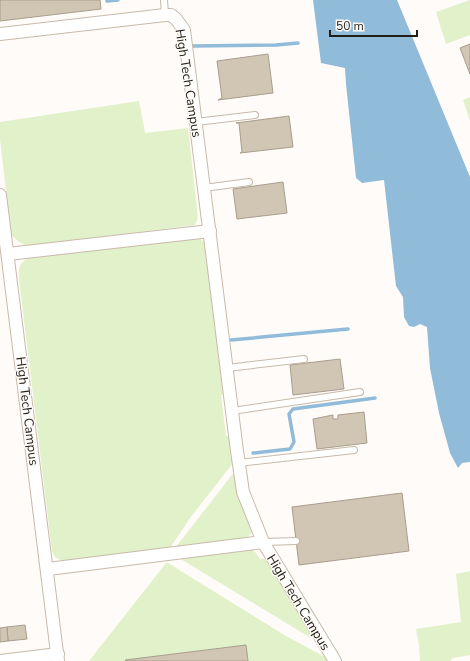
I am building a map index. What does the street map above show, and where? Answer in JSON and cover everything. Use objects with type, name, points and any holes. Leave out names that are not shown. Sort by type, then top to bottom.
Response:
[{"type":"street","name":"High Tech Campus","points":[[0,34],[165,15],[171,15],[184,30],[238,464],[243,492],[262,542],[334,661]]},
{"type":"street","name":"High Tech Campus","points":[[0,195],[58,657],[0,661]]},
{"type":"street","points":[[8,254],[210,231]]},
{"type":"street","name":"High Tech Campus","points":[[48,569],[262,542]]},
{"type":"lane","points":[[164,0],[165,15]]},
{"type":"lane","points":[[196,122],[255,115]]},
{"type":"lane","points":[[204,188],[249,182]]},
{"type":"lane","points":[[227,368],[304,359]]},
{"type":"lane","points":[[232,411],[360,392]]},
{"type":"lane","points":[[238,464],[354,450]]},
{"type":"lane","points":[[262,542],[296,541]]},
{"type":"green space","points":[[470,0],[470,35],[446,44],[436,12]]},
{"type":"green space","points":[[470,97],[470,121],[463,100]]},
{"type":"green space","points":[[139,101],[145,133],[188,128],[198,218],[195,225],[27,246],[19,242],[11,235],[0,139],[0,122]]},
{"type":"green space","points":[[200,239],[204,242],[225,394],[221,395],[226,436],[230,436],[233,463],[190,518],[170,548],[62,561],[55,557],[52,551],[19,279],[20,266],[29,258]]},
{"type":"green space","points":[[235,471],[240,500],[246,516],[252,526],[251,534],[244,539],[176,547]]},
{"type":"green space","points":[[251,549],[260,559],[270,558],[315,638],[311,638],[179,558]]},
{"type":"green space","points":[[166,563],[286,636],[327,658],[329,661],[89,661]]},
{"type":"green space","points":[[470,571],[470,655],[453,658],[450,661],[420,661],[416,629],[461,622],[456,574]]},
{"type":"water","points":[[313,0],[397,0],[470,177],[470,462],[462,463],[458,468],[450,453],[439,413],[430,368],[427,327],[420,324],[414,327],[409,326],[404,317],[403,297],[396,286],[384,180],[362,183],[356,178],[345,68],[321,63]]},
{"type":"building","points":[[0,0],[100,0],[101,9],[0,21]]},
{"type":"building","points":[[470,44],[470,74],[460,48]]},
{"type":"building","points":[[268,54],[273,93],[218,100],[222,98],[217,61]]},
{"type":"building","points":[[289,116],[293,147],[240,153],[242,152],[239,123],[236,123]]},
{"type":"building","points":[[283,182],[287,213],[237,219],[233,189]]},
{"type":"building","points":[[340,359],[344,389],[293,395],[290,365]]},
{"type":"building","points":[[364,412],[367,443],[317,449],[313,419],[333,415],[333,419],[338,419],[338,415]]},
{"type":"building","points":[[402,493],[409,551],[299,565],[292,507]]},
{"type":"building","points":[[25,625],[27,639],[8,641],[7,627]]},
{"type":"building","points":[[7,627],[8,641],[0,642],[0,628]]},
{"type":"building","points":[[246,645],[248,661],[125,660]]},
{"type":"waterway","points":[[107,1],[118,0]]},
{"type":"waterway","points":[[192,46],[276,45],[298,43]]},
{"type":"waterway","points":[[231,340],[348,329]]},
{"type":"waterway","points":[[253,453],[290,449],[294,442],[289,414],[293,409],[375,398]]}]
